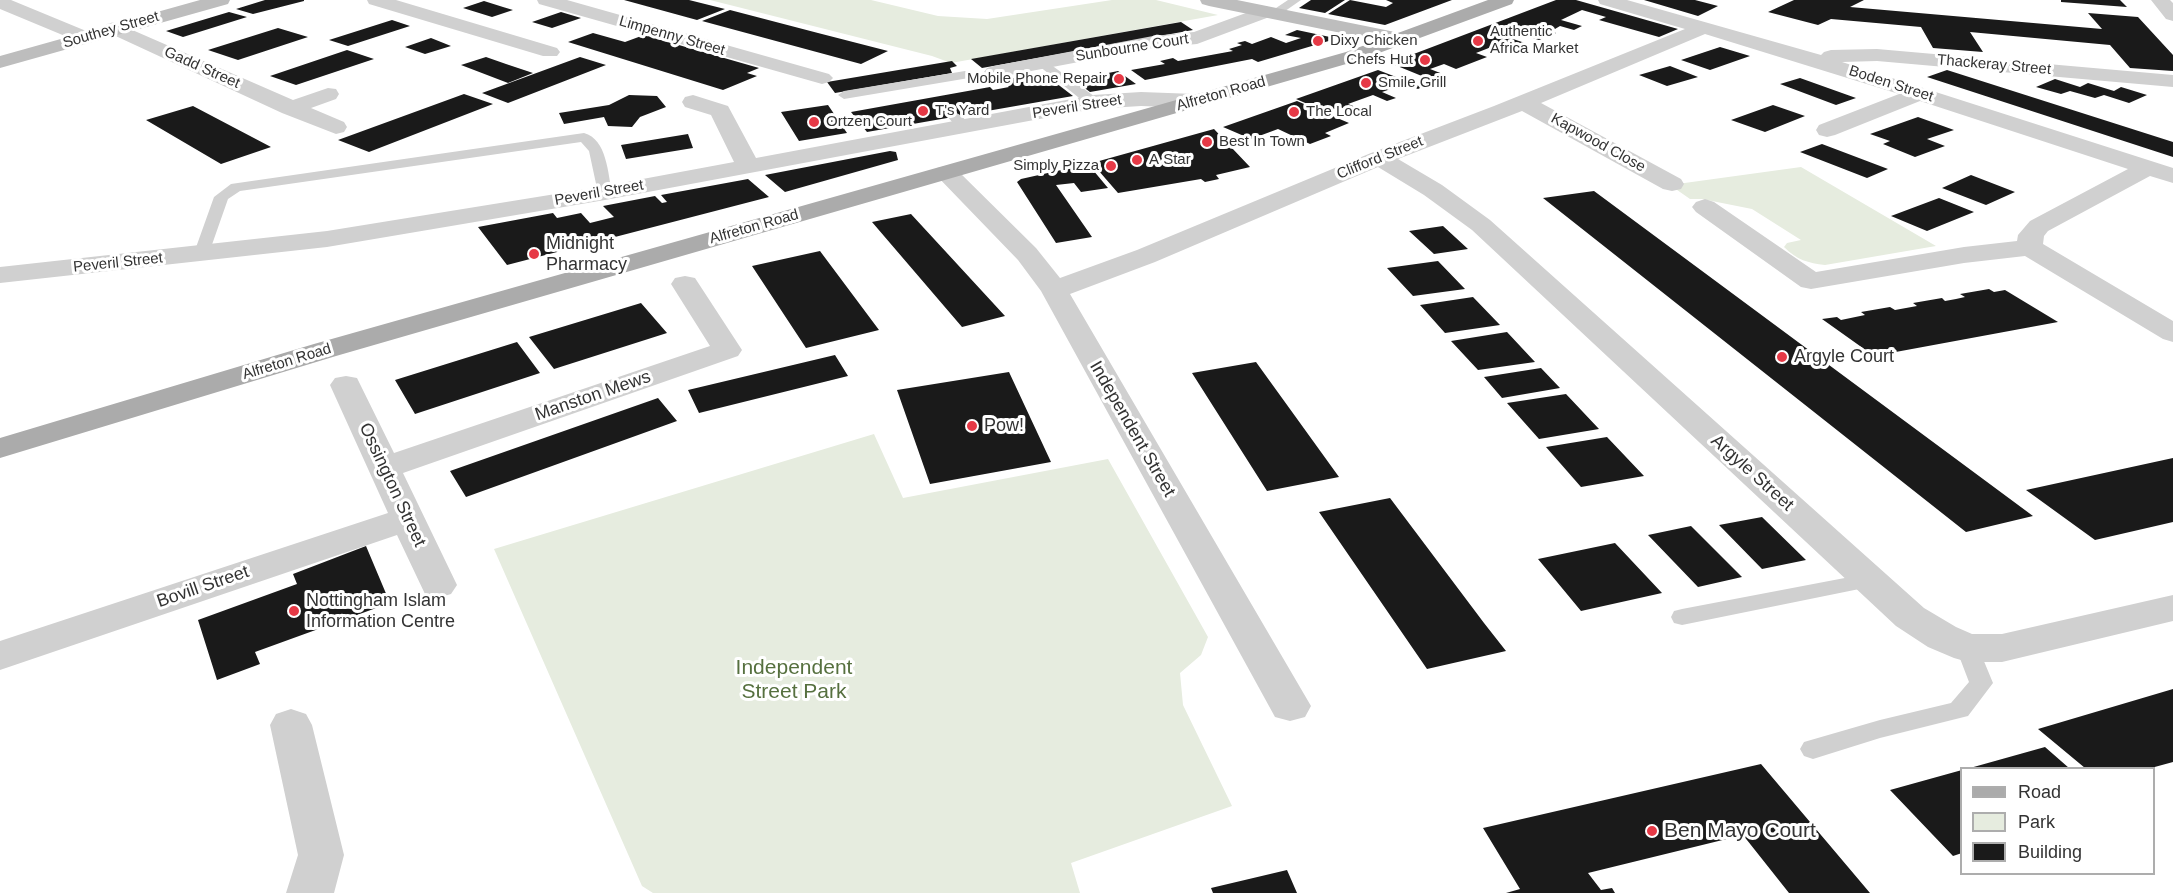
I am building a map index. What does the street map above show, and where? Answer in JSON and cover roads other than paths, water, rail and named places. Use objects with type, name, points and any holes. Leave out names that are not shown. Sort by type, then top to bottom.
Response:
[{"type":"main road","name":"Alfreton Road","points":[[0,448],[325,350],[1353,56],[1505,0]]},
{"type":"street","name":"Southey Street","points":[[0,62],[114,28],[222,0]]},
{"type":"street","points":[[376,0],[529,45],[553,44]]},
{"type":"street","name":"Limpenny Street","points":[[546,0],[822,78]]},
{"type":"street","points":[[1209,0],[1400,39]]},
{"type":"street","name":"Boden Street","points":[[1607,0],[1706,27],[1922,93],[2173,176]]},
{"type":"street","points":[[2160,0],[2173,15]]},
{"type":"street","points":[[0,2],[84,38]]},
{"type":"street","name":"Sunbourne Court","points":[[994,72],[1154,42],[1197,38],[1269,13]]},
{"type":"street","name":"Clifford Street","points":[[1054,291],[1146,256],[1379,158],[1706,27]]},
{"type":"street","name":"Gadd Street","points":[[114,28],[336,127]]},
{"type":"street","name":"Thackeray Street","points":[[1815,60],[1838,54],[1867,54],[2173,81]]},
{"type":"street","points":[[774,82],[798,72]]},
{"type":"street","points":[[1827,130],[1922,93]]},
{"type":"street","points":[[290,108],[328,94]]},
{"type":"street","name":"Peveril Street","points":[[0,275],[327,239],[605,193],[748,166],[958,121],[1093,102],[1141,99],[1195,101]]},
{"type":"street","points":[[693,102],[720,111],[748,166]]},
{"type":"street","name":"Kapwood Close","points":[[1523,102],[1672,184]]},
{"type":"street","name":"Argyle Street","points":[[1379,158],[1433,190],[1480,225],[1911,617],[1942,637],[1968,648],[2002,648],[2173,608]]},
{"type":"street","points":[[2030,247],[2031,235],[2039,226],[2148,168]]},
{"type":"street","name":"Independent Street","points":[[946,173],[1019,245],[1054,291],[1290,706]]},
{"type":"street","points":[[1705,207],[1811,281],[1964,255],[2030,247],[2050,262],[2173,333]]},
{"type":"street","points":[[1742,234],[1776,229]]},
{"type":"street","name":"Manston Mews","points":[[384,468],[727,350],[686,284]]},
{"type":"street","name":"Ossington Street","points":[[346,385],[438,585]]},
{"type":"street","name":"Bovill Street","points":[[0,656],[407,519]]},
{"type":"street","points":[[291,724],[321,855],[310,893]]},
{"type":"lane","points":[[1269,13],[1296,0]]},
{"type":"lane","points":[[1043,63],[1093,102]]},
{"type":"lane","points":[[844,95],[965,75]]},
{"type":"lane","points":[[921,83],[935,98]]},
{"type":"lane","points":[[202,253],[221,196],[236,187],[279,180],[584,138],[596,150],[605,193]]},
{"type":"lane","points":[[1682,617],[1871,580]]},
{"type":"lane","points":[[1813,749],[1880,729],[1959,710],[1981,683],[1968,648]]},
{"type":"place","name":"Dixy Chicken","points":[[1318,41]]},
{"type":"place","name":"Authentic Africa Market","points":[[1478,41]]},
{"type":"place","name":"Chefs Hut","points":[[1425,60]]},
{"type":"place","name":"Mobile Phone Repair","points":[[1119,79]]},
{"type":"place","name":"Smile Grill","points":[[1366,83]]},
{"type":"place","name":"T's Yard","points":[[923,111]]},
{"type":"place","name":"The Local","points":[[1294,112]]},
{"type":"place","name":"Ortzen Court","points":[[814,122]]},
{"type":"place","name":"Best In Town","points":[[1207,142]]},
{"type":"place","name":"A Star","points":[[1137,160]]},
{"type":"place","name":"Simply Pizza","points":[[1111,166]]},
{"type":"place","name":"Midnight Pharmacy","points":[[534,254]]},
{"type":"place","name":"Argyle Court","points":[[1782,357]]},
{"type":"place","name":"Pow!","points":[[972,426]]},
{"type":"place","name":"Nottingham Islam Information Centre","points":[[294,611]]},
{"type":"place","name":"Ben Mayo Court","points":[[1652,831]]},
{"type":"park label","name":"Independent Street Park","points":[[794,680]]}]
